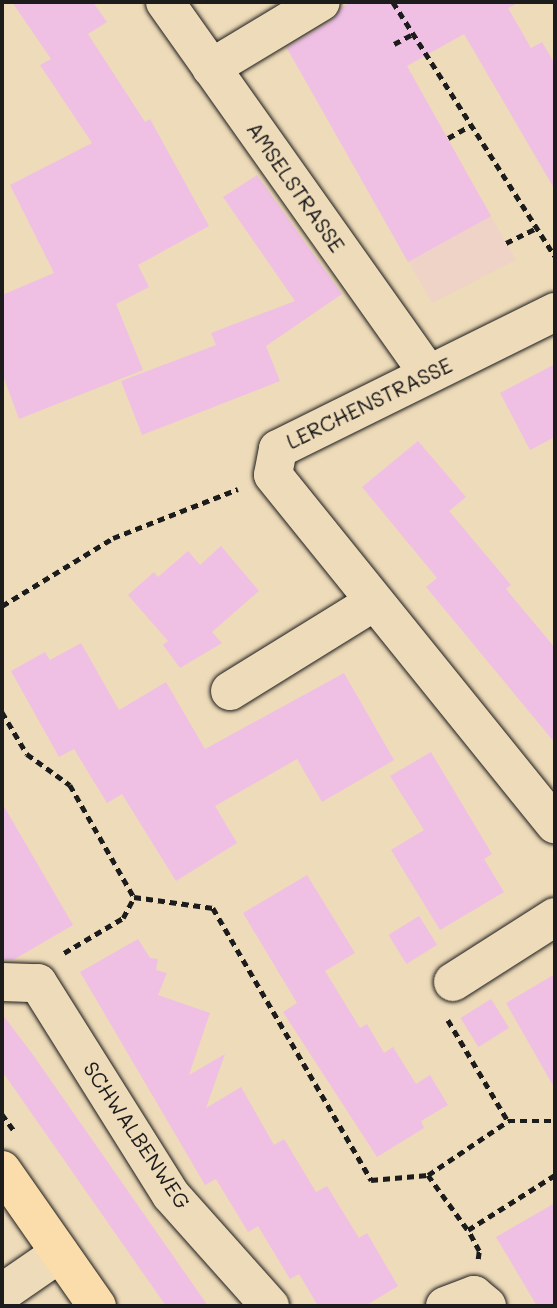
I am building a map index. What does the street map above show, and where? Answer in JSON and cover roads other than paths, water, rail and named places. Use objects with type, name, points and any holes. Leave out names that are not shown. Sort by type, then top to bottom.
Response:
[{"type":"main road","points":[[2,1170],[97,1306]]},
{"type":"street","name":"AMSELSTRASSE","points":[[165,2],[428,373]]},
{"type":"street","points":[[211,68],[321,2]]},
{"type":"street","name":"LERCHENSTRASSE","points":[[555,312],[278,449],[273,475],[555,825]]},
{"type":"street","points":[[230,691],[374,601]]},
{"type":"street","points":[[453,982],[555,917]]},
{"type":"street","name":"SCHWALBENWEG","points":[[20,983],[172,1195],[271,1306]]},
{"type":"street","points":[[2,1293],[60,1253]]}]
